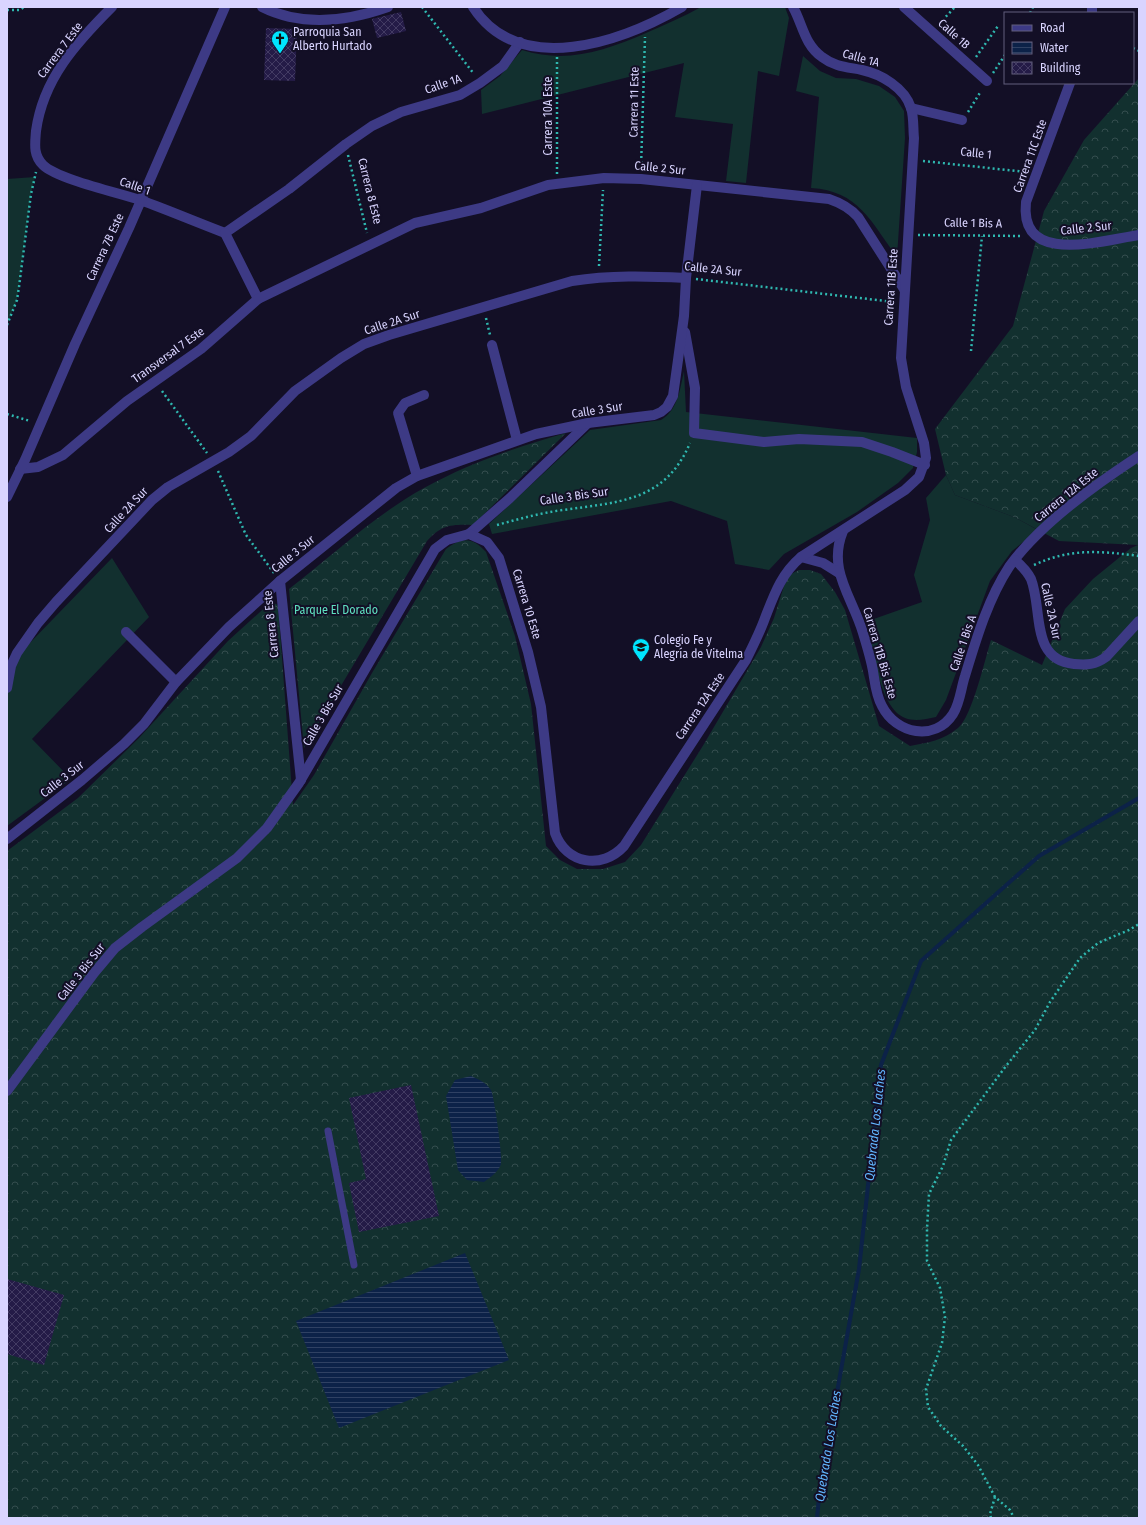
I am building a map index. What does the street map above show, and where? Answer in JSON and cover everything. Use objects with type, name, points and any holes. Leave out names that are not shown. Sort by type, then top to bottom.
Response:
[{"type":"street","name":"Carrera 7 Este","points":[[40,160],[35,152],[35,143],[40,111],[47,89],[78,44],[112,7]]},
{"type":"street","name":"Carrera 7B Este","points":[[7,497],[141,201],[225,7]]},
{"type":"street","points":[[262,7],[270,11],[301,18],[332,20],[363,15],[388,7]]},
{"type":"street","points":[[473,7],[486,22],[496,30],[520,42],[544,48],[557,48],[605,42],[645,26],[682,7]]},
{"type":"street","name":"Calle 1A","points":[[793,7],[808,42],[821,56],[837,66],[868,71],[886,79],[900,92],[911,108]]},
{"type":"street","name":"Calle 1B","points":[[904,7],[987,81]]},
{"type":"street","name":"Calle 1A","points":[[225,233],[290,189],[346,144],[386,118],[416,107],[460,95],[480,83],[502,66],[520,42]]},
{"type":"street","name":"Carrera 11C Este","points":[[1038,236],[1028,224],[1025,209],[1036,173],[1070,84]]},
{"type":"street","points":[[911,108],[962,120]]},
{"type":"street","name":"Carrera 11B Este","points":[[911,108],[914,138],[901,358],[906,387],[924,443],[925,465]]},
{"type":"street","name":"Calle 1","points":[[40,160],[44,166],[64,176],[141,201],[225,233]]},
{"type":"street","name":"Calle 2 Sur","points":[[373,242],[415,223],[481,208],[557,183],[604,178],[641,179],[838,201],[858,217],[904,289]]},
{"type":"street","points":[[697,185],[686,278],[684,316],[684,330],[695,388],[694,433],[758,442],[799,439],[862,442],[925,465]]},
{"type":"street","points":[[225,233],[258,299]]},
{"type":"street","name":"Calle 2 Sur","points":[[1038,236],[1042,241],[1062,245],[1139,235]]},
{"type":"street","name":"Transversal 7 Este","points":[[20,469],[38,467],[63,455],[127,401],[201,349],[258,299],[373,242]]},
{"type":"street","name":"Calle 2A Sur","points":[[7,688],[9,667],[17,653],[56,602],[108,548],[144,507],[168,488],[251,436],[295,391],[352,351],[389,335],[572,281],[598,277],[629,276],[686,278]]},
{"type":"street","name":"Calle 3 Sur","points":[[7,839],[82,780],[124,744],[144,724],[176,682],[228,626],[280,581],[396,488],[417,476],[517,440],[588,423],[654,415],[665,410],[673,396],[684,316]]},
{"type":"street","points":[[492,345],[517,440]]},
{"type":"street","points":[[417,476],[398,413],[405,403],[424,395]]},
{"type":"street","points":[[469,534],[510,498],[588,423]]},
{"type":"street","name":"Carrera 12A Este","points":[[1015,560],[1026,545],[1070,507],[1139,456]]},
{"type":"street","name":"Carrera 12A Este","points":[[570,854],[582,860],[596,862],[608,858],[624,846],[746,660],[759,633],[778,584],[789,568],[801,557],[843,531],[914,483],[925,465]]},
{"type":"street","name":"Carrera 11B Bis Este","points":[[843,531],[837,552],[839,573],[862,629],[878,697],[886,713],[898,725],[906,730],[920,732],[933,730]]},
{"type":"street","name":"Calle 3 Bis Sur","points":[[7,1091],[94,973],[116,948],[142,927],[221,872],[267,828],[301,780],[435,549],[454,536],[469,534]]},
{"type":"street","name":"Carrera 10 Este","points":[[469,534],[487,542],[496,552],[501,564],[528,652],[540,707],[555,833],[561,845],[570,854]]},
{"type":"street","points":[[801,557],[823,563],[839,573]]},
{"type":"street","name":"Calle 2A Sur","points":[[1015,560],[1025,569],[1030,579],[1035,595],[1042,642],[1053,657],[1068,664],[1089,666],[1106,657],[1137,626]]},
{"type":"street","name":"Calle 1 Bis A","points":[[933,730],[945,724],[956,708],[982,625],[1003,577],[1015,560]]},
{"type":"street","name":"Carrera 8 Este","points":[[280,581],[301,780]]},
{"type":"street","points":[[126,632],[176,682]]},
{"type":"lane","points":[[328,1131],[354,1265]]},
{"type":"path","points":[[7,10],[20,10],[24,7]]},
{"type":"path","points":[[422,7],[480,83]]},
{"type":"path","points":[[932,32],[955,7]]},
{"type":"path","name":"Carrera 11 Este","points":[[641,179],[645,26]]},
{"type":"path","points":[[969,65],[998,26]]},
{"type":"path","name":"Carrera 10A Este","points":[[557,48],[557,183]]},
{"type":"path","name":"Carrera 8 Este","points":[[346,144],[373,242]]},
{"type":"path","points":[[7,325],[17,300],[31,194],[40,160]]},
{"type":"path","name":"Calle 1","points":[[912,160],[1036,173]]},
{"type":"path","points":[[598,277],[604,178]]},
{"type":"path","name":"Calle 1 Bis A","points":[[908,235],[1038,236]]},
{"type":"path","points":[[971,351],[982,236]]},
{"type":"path","name":"Calle 2A Sur","points":[[686,278],[904,303]]},
{"type":"path","points":[[483,308],[492,345]]},
{"type":"path","name":"Carrera 8 Este","points":[[155,381],[213,461],[246,535],[280,581]]},
{"type":"path","points":[[7,414],[40,424]]},
{"type":"path","name":"Calle 3 Bis Sur","points":[[490,528],[539,514],[616,503],[638,496],[658,485],[674,471],[686,453],[694,433]]},
{"type":"path","points":[[1025,569],[1046,559],[1072,552],[1100,551],[1139,556]]},
{"type":"path","points":[[1014,1518],[1010,1510],[995,1497],[978,1465],[963,1446],[941,1426],[928,1407],[926,1389],[942,1343],[945,1317],[940,1288],[927,1261],[929,1194],[943,1166],[951,1140],[1035,1030],[1050,1002],[1080,958],[1098,943],[1129,930],[1139,924]]},
{"type":"path","points":[[991,1518],[995,1497]]},
{"type":"green space","points":[[701,7],[785,7],[789,18],[779,76],[758,71],[746,183],[726,181],[733,124],[675,117],[684,63],[482,114],[481,90],[500,76],[522,50],[554,56],[585,54],[615,45],[646,33]]},
{"type":"green space","points":[[803,56],[820,71],[836,78],[856,79],[879,86],[895,97],[904,111],[905,138],[897,257],[862,210],[841,195],[827,190],[811,188],[819,97],[796,91]]},
{"type":"green space","points":[[1139,78],[1139,1518],[7,1518],[7,851],[78,798],[139,738],[228,641],[271,602],[278,605],[293,805],[314,775],[372,673],[446,549],[457,542],[467,540],[481,547],[486,552],[515,636],[531,704],[546,846],[560,860],[577,869],[603,869],[625,862],[641,845],[704,744],[761,647],[774,618],[784,586],[791,574],[799,570],[810,570],[821,574],[835,592],[845,610],[879,726],[910,746],[923,744],[953,732],[963,722],[973,700],[991,640],[1042,665],[1065,609],[1093,579],[1131,548],[1138,545],[1059,541],[1014,517],[955,495],[946,475],[935,429],[1013,326],[1044,211],[1084,140]]},
{"type":"green space","points":[[35,177],[31,194],[17,300],[7,325],[7,179]]},
{"type":"green space","points":[[684,371],[686,412],[917,438],[917,452],[913,468],[898,483],[857,512],[784,554],[769,570],[735,564],[727,521],[671,501],[492,534],[489,524],[590,430],[661,420],[667,416],[675,405]]},
{"type":"green space","name":"Parque El Dorado","points":[[566,433],[473,525],[453,525],[447,527],[437,532],[427,541],[304,748],[289,589],[388,510],[424,488],[458,471],[494,456]]},
{"type":"green space","points":[[946,475],[955,495],[1014,517],[1038,530],[1012,551],[990,581],[946,700],[936,717],[913,720],[905,718],[896,712],[883,689],[878,675],[868,621],[922,602],[914,575],[930,520],[926,498]]},
{"type":"green space","points":[[112,558],[149,617],[32,739],[71,779],[7,826],[7,673],[26,647]]},
{"type":"water","points":[[471,1076],[487,1085],[491,1090],[500,1139],[500,1167],[484,1182],[467,1180],[458,1170],[446,1096],[455,1080]]},
{"type":"water","points":[[465,1253],[509,1360],[339,1428],[296,1321]]},
{"type":"building","points":[[401,12],[406,31],[377,38],[372,19]]},
{"type":"building","name":"Parroquia San Alberto Hurtado","points":[[266,28],[297,29],[295,81],[264,80]]},
{"type":"building","points":[[411,1085],[439,1216],[359,1232],[349,1183],[366,1179],[349,1098]]},
{"type":"building","points":[[7,1279],[64,1295],[44,1365],[7,1354]]},
{"type":"waterway","name":"Quebrada Los Laches","points":[[817,1518],[820,1488],[859,1269],[881,1065],[921,961],[1039,856],[1139,798]]},
{"type":"place","name":"Parroquia San Alberto Hurtado","points":[[280,54]]},
{"type":"place","name":"Colegio Fe y Alegría de Vitelma","points":[[641,662]]}]
